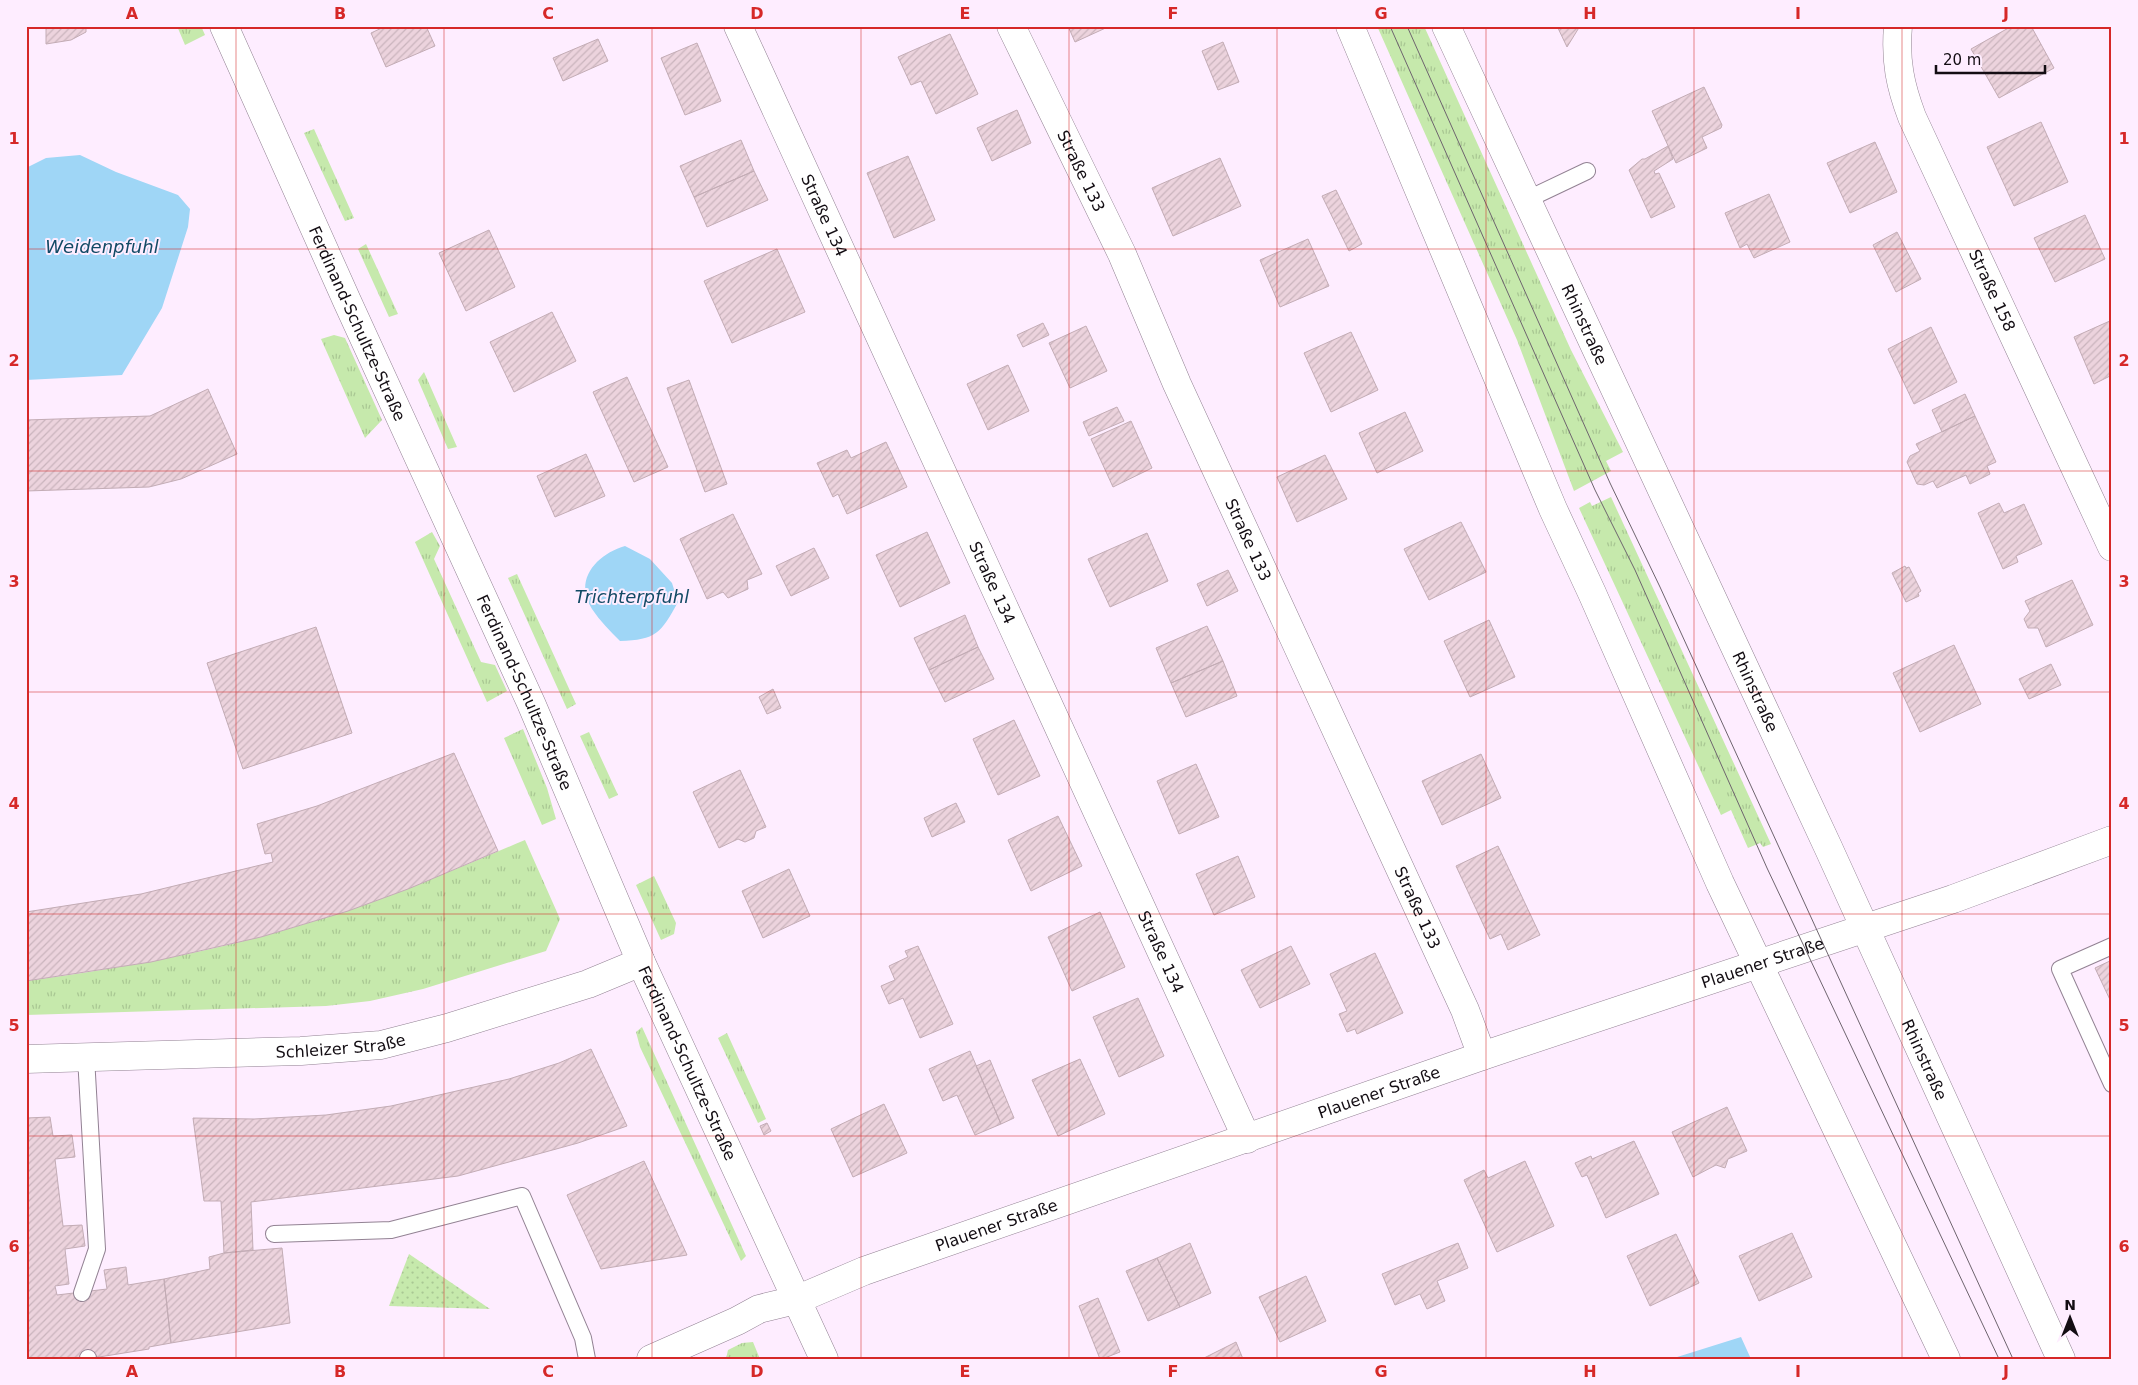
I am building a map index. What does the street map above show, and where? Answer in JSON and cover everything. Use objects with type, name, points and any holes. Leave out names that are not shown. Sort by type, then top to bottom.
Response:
[{"type":"street","name":"Ferdinand-Schultze-Straße","points":[[224,26],[347,301],[527,694],[641,962],[824,1359]]},
{"type":"street","name":"Straße 134","points":[[738,26],[1247,1139]]},
{"type":"street","name":"Straße 133","points":[[1011,26],[1122,254],[1177,384],[1465,1010],[1482,1056]]},
{"type":"street","points":[[1350,26],[1553,510],[1592,593],[1720,883],[1946,1359]]},
{"type":"street","name":"Rhinstraße","points":[[1446,26],[1865,928],[2061,1359]]},
{"type":"street","name":"Straße 158","points":[[1898,26],[1896,47],[1901,89],[1912,118],[2112,547]]},
{"type":"street","name":"Plauener Straße","points":[[651,1359],[737,1321],[759,1309],[796,1300],[864,1271],[1482,1056],[1953,899],[2112,840]]},
{"type":"street","name":"Schleizer Straße","points":[[26,1059],[302,1051],[381,1045],[447,1028],[588,984],[641,962]]},
{"type":"lane","points":[[1526,200],[1587,171]]},
{"type":"lane","points":[[2112,946],[2060,968],[2112,1084]]},
{"type":"lane","points":[[82,1293],[97,1249],[86,1057]]},
{"type":"lane","points":[[274,1234],[391,1230],[522,1196],[583,1338],[587,1359]]},
{"type":"green space","points":[[177,26],[201,26],[205,35],[185,45]]},
{"type":"green space","points":[[1377,26],[1424,26],[1571,350],[1623,452],[1606,461],[1611,471],[1574,491],[1517,340]]},
{"type":"green space","points":[[314,129],[354,218],[345,221],[304,133]]},
{"type":"green space","points":[[366,244],[398,314],[389,317],[358,249]]},
{"type":"green space","points":[[334,335],[345,338],[382,420],[365,438],[321,339]]},
{"type":"green space","points":[[424,372],[457,447],[448,449],[418,380]]},
{"type":"green space","points":[[1611,497],[1771,844],[1763,847],[1760,843],[1748,848],[1731,810],[1721,815],[1579,508],[1590,502],[1592,506]]},
{"type":"green space","points":[[432,532],[440,546],[434,559],[481,662],[495,665],[507,691],[487,702],[415,542]]},
{"type":"green space","points":[[517,574],[576,704],[567,709],[508,578]]},
{"type":"green space","points":[[523,729],[547,788],[556,819],[542,825],[504,738]]},
{"type":"green space","points":[[589,732],[618,795],[609,799],[580,736]]},
{"type":"green space","points":[[525,840],[560,919],[546,951],[423,989],[370,1001],[326,1006],[26,1015],[26,981],[108,969],[189,954],[309,923],[393,894]]},
{"type":"green space","points":[[654,876],[676,923],[674,934],[661,940],[636,885]]},
{"type":"green space","points":[[642,1027],[746,1256],[741,1261],[640,1047],[636,1032]]},
{"type":"green space","points":[[727,1033],[766,1119],[758,1123],[718,1038]]},
{"type":"green space","points":[[409,1254],[490,1309],[389,1306]]},
{"type":"green space","points":[[753,1342],[760,1359],[726,1359],[728,1350],[742,1343]]},
{"type":"water","name":"Weidenpfuhl","points":[[80,155],[116,172],[178,195],[190,209],[188,227],[162,308],[122,375],[26,380],[26,168],[46,158]]},
{"type":"water","name":"Trichterpfuhl","points":[[625,546],[650,559],[672,583],[678,602],[667,621],[656,633],[642,639],[620,641],[592,609],[585,588],[587,578],[597,562],[605,555]]},
{"type":"water","points":[[1741,1337],[1751,1359],[1674,1358]]},
{"type":"building","points":[[46,26],[86,26],[86,32],[71,40],[46,44]]},
{"type":"building","points":[[386,26],[426,26],[435,46],[386,67],[371,33]]},
{"type":"building","points":[[1068,26],[1110,26],[1075,42]]},
{"type":"building","points":[[1557,26],[1580,26],[1567,47]]},
{"type":"building","points":[[2012,26],[2031,26],[2054,68],[1999,98],[1971,49]]},
{"type":"building","points":[[950,34],[978,94],[936,114],[921,81],[911,85],[898,57]]},
{"type":"building","points":[[598,39],[608,61],[563,81],[553,58]]},
{"type":"building","points":[[1223,42],[1239,82],[1218,90],[1202,51]]},
{"type":"building","points":[[697,43],[721,101],[685,115],[661,58]]},
{"type":"building","points":[[1704,87],[1722,125],[1721,128],[1702,137],[1707,148],[1676,163],[1652,111]]},
{"type":"building","points":[[1017,110],[1031,143],[992,161],[977,128]]},
{"type":"building","points":[[2041,122],[2068,182],[2014,206],[1987,147]]},
{"type":"building","points":[[741,140],[754,171],[694,197],[680,166]]},
{"type":"building","points":[[1875,142],[1897,192],[1850,213],[1827,163]]},
{"type":"building","points":[[1668,146],[1673,159],[1654,171],[1655,174],[1659,173],[1675,207],[1651,218],[1629,170],[1642,159]]},
{"type":"building","points":[[908,156],[935,220],[894,238],[867,173]]},
{"type":"building","points":[[1220,158],[1241,206],[1173,236],[1152,188]]},
{"type":"building","points":[[754,171],[768,200],[707,227],[694,197]]},
{"type":"building","points":[[1336,190],[1362,244],[1349,251],[1322,196]]},
{"type":"building","points":[[1769,194],[1790,242],[1754,258],[1747,244],[1740,248],[1725,213]]},
{"type":"building","points":[[2085,215],[2105,259],[2055,282],[2034,238]]},
{"type":"building","points":[[489,230],[515,287],[466,311],[439,253]]},
{"type":"building","points":[[1897,232],[1921,279],[1896,292],[1873,245]]},
{"type":"building","points":[[1308,239],[1329,286],[1280,307],[1260,260]]},
{"type":"building","points":[[777,249],[805,312],[732,343],[704,281]]},
{"type":"building","points":[[552,312],[576,361],[514,392],[490,342]]},
{"type":"building","points":[[2112,320],[2112,375],[2094,384],[2074,337]]},
{"type":"building","points":[[1043,323],[1049,335],[1023,347],[1017,335]]},
{"type":"building","points":[[1086,326],[1107,371],[1070,388],[1049,343]]},
{"type":"building","points":[[1931,327],[1957,382],[1914,404],[1888,349]]},
{"type":"building","points":[[1351,332],[1378,390],[1331,412],[1304,353]]},
{"type":"building","points":[[1008,365],[1029,411],[988,430],[967,384]]},
{"type":"building","points":[[627,377],[668,467],[634,482],[593,392]]},
{"type":"building","points":[[689,380],[727,484],[705,492],[667,388]]},
{"type":"building","points":[[208,389],[237,454],[181,479],[149,487],[26,491],[26,420],[150,416]]},
{"type":"building","points":[[1965,394],[1975,416],[1942,432],[1932,410]]},
{"type":"building","points":[[1117,407],[1124,421],[1089,436],[1083,422]]},
{"type":"building","points":[[1405,412],[1423,451],[1377,473],[1359,433]]},
{"type":"building","points":[[1975,416],[1996,462],[1987,466],[1990,474],[1970,484],[1966,475],[1937,488],[1933,481],[1924,485],[1917,484],[1907,462],[1910,456],[1920,451],[1916,444]]},
{"type":"building","points":[[1131,421],[1152,468],[1113,487],[1091,439]]},
{"type":"building","points":[[886,442],[907,487],[847,514],[838,494],[833,497],[817,463],[847,450],[851,458]]},
{"type":"building","points":[[586,454],[605,496],[555,517],[537,476]]},
{"type":"building","points":[[1325,455],[1347,499],[1297,522],[1277,477]]},
{"type":"building","points":[[1999,503],[2004,513],[2024,504],[2042,544],[2016,556],[2018,562],[2003,569],[1978,513]]},
{"type":"building","points":[[733,514],[762,574],[747,580],[748,589],[728,598],[723,592],[707,599],[680,539]]},
{"type":"building","points":[[1461,522],[1486,572],[1429,600],[1404,549]]},
{"type":"building","points":[[927,532],[950,583],[900,607],[876,555]]},
{"type":"building","points":[[1147,533],[1168,581],[1110,607],[1088,559]]},
{"type":"building","points":[[814,548],[829,578],[791,596],[776,566]]},
{"type":"building","points":[[1905,566],[1906,568],[1909,567],[1921,591],[1918,593],[1919,596],[1906,602],[1892,573]]},
{"type":"building","points":[[1228,570],[1238,591],[1207,606],[1197,584]]},
{"type":"building","points":[[2072,580],[2093,625],[2046,647],[2038,628],[2028,628],[2024,619],[2030,611],[2025,601]]},
{"type":"building","points":[[965,615],[978,647],[929,670],[914,638]]},
{"type":"building","points":[[1489,620],[1515,677],[1470,697],[1444,641]]},
{"type":"building","points":[[1207,626],[1223,661],[1171,683],[1156,648]]},
{"type":"building","points":[[316,627],[352,733],[243,769],[207,663]]},
{"type":"building","points":[[1954,645],[1981,704],[1920,732],[1893,673]]},
{"type":"building","points":[[978,647],[994,679],[945,702],[929,670]]},
{"type":"building","points":[[1223,661],[1237,696],[1186,717],[1171,683]]},
{"type":"building","points":[[2051,664],[2061,685],[2029,699],[2019,679]]},
{"type":"building","points":[[773,689],[781,708],[767,714],[759,697]]},
{"type":"building","points":[[1014,720],[1040,776],[998,795],[973,739]]},
{"type":"building","points":[[454,753],[498,851],[408,889],[348,911],[261,937],[151,962],[26,981],[26,912],[141,894],[273,862],[271,853],[265,854],[257,824],[317,806]]},
{"type":"building","points":[[1481,754],[1501,798],[1442,825],[1422,781]]},
{"type":"building","points":[[1196,764],[1219,817],[1179,834],[1157,781]]},
{"type":"building","points":[[740,770],[766,827],[756,831],[754,838],[745,842],[738,839],[719,848],[693,792]]},
{"type":"building","points":[[956,803],[965,822],[932,837],[924,818]]},
{"type":"building","points":[[1058,816],[1082,866],[1031,891],[1008,840]]},
{"type":"building","points":[[1498,846],[1540,935],[1508,950],[1501,934],[1490,939],[1456,866]]},
{"type":"building","points":[[1238,856],[1255,897],[1214,915],[1196,874]]},
{"type":"building","points":[[789,869],[810,916],[763,938],[742,891]]},
{"type":"building","points":[[1100,912],[1125,967],[1072,991],[1048,937]]},
{"type":"building","points":[[918,946],[953,1024],[920,1038],[903,998],[889,1004],[881,986],[895,980],[889,966],[908,957],[905,951]]},
{"type":"building","points":[[1291,946],[1310,984],[1260,1008],[1241,970]]},
{"type":"building","points":[[1375,953],[1403,1013],[1357,1034],[1355,1029],[1347,1032],[1339,1014],[1347,1011],[1330,974]]},
{"type":"building","points":[[2112,960],[2112,1004],[2095,968]]},
{"type":"building","points":[[1138,998],[1164,1056],[1119,1077],[1093,1017]]},
{"type":"building","points":[[591,1049],[627,1126],[578,1143],[458,1176],[251,1202],[253,1250],[224,1253],[221,1201],[204,1201],[193,1118],[254,1119],[326,1115],[391,1106],[509,1079],[559,1063]]},
{"type":"building","points":[[970,1051],[1001,1124],[975,1135],[957,1095],[943,1101],[929,1069]]},
{"type":"building","points":[[1080,1059],[1105,1114],[1058,1136],[1032,1080]]},
{"type":"building","points":[[990,1060],[1014,1118],[1001,1124],[976,1066]]},
{"type":"building","points":[[884,1104],[907,1153],[853,1177],[831,1129]]},
{"type":"building","points":[[1727,1107],[1747,1151],[1728,1159],[1725,1168],[1716,1165],[1693,1177],[1672,1132]]},
{"type":"building","points":[[50,1117],[53,1136],[72,1135],[75,1157],[55,1159],[63,1226],[82,1225],[85,1246],[65,1249],[69,1284],[55,1286],[57,1295],[107,1289],[104,1270],[126,1267],[128,1285],[164,1279],[171,1343],[149,1347],[149,1349],[99,1357],[26,1359],[26,1118]]},
{"type":"building","points":[[767,1123],[771,1131],[764,1135],[760,1126]]},
{"type":"building","points":[[1634,1141],[1659,1194],[1606,1218],[1587,1175],[1582,1177],[1575,1163],[1591,1156],[1592,1159]]},
{"type":"building","points":[[644,1161],[687,1255],[601,1269],[567,1195]]},
{"type":"building","points":[[1525,1161],[1554,1226],[1497,1252],[1464,1180],[1484,1170],[1488,1178]]},
{"type":"building","points":[[1792,1233],[1812,1277],[1759,1301],[1739,1256]]},
{"type":"building","points":[[1676,1234],[1699,1283],[1650,1306],[1627,1256]]},
{"type":"building","points":[[1190,1243],[1211,1293],[1180,1307],[1157,1258]]},
{"type":"building","points":[[1458,1243],[1468,1268],[1437,1281],[1445,1301],[1427,1309],[1420,1294],[1395,1305],[1382,1274]]},
{"type":"building","points":[[282,1248],[290,1323],[171,1343],[164,1279],[210,1269],[209,1257],[224,1253]]},
{"type":"building","points":[[1157,1258],[1180,1307],[1148,1321],[1126,1271]]},
{"type":"building","points":[[1306,1276],[1326,1321],[1280,1342],[1259,1297]]},
{"type":"building","points":[[1098,1298],[1120,1352],[1102,1359],[1100,1359],[1079,1306]]},
{"type":"building","points":[[1236,1342],[1243,1359],[1204,1359],[1204,1358]]},
{"type":"tram line","points":[[1390,26],[1595,490],[1635,570],[1767,868],[1999,1359]]},
{"type":"tram line","points":[[1407,26],[1610,483],[1660,587],[2013,1359]]}]
